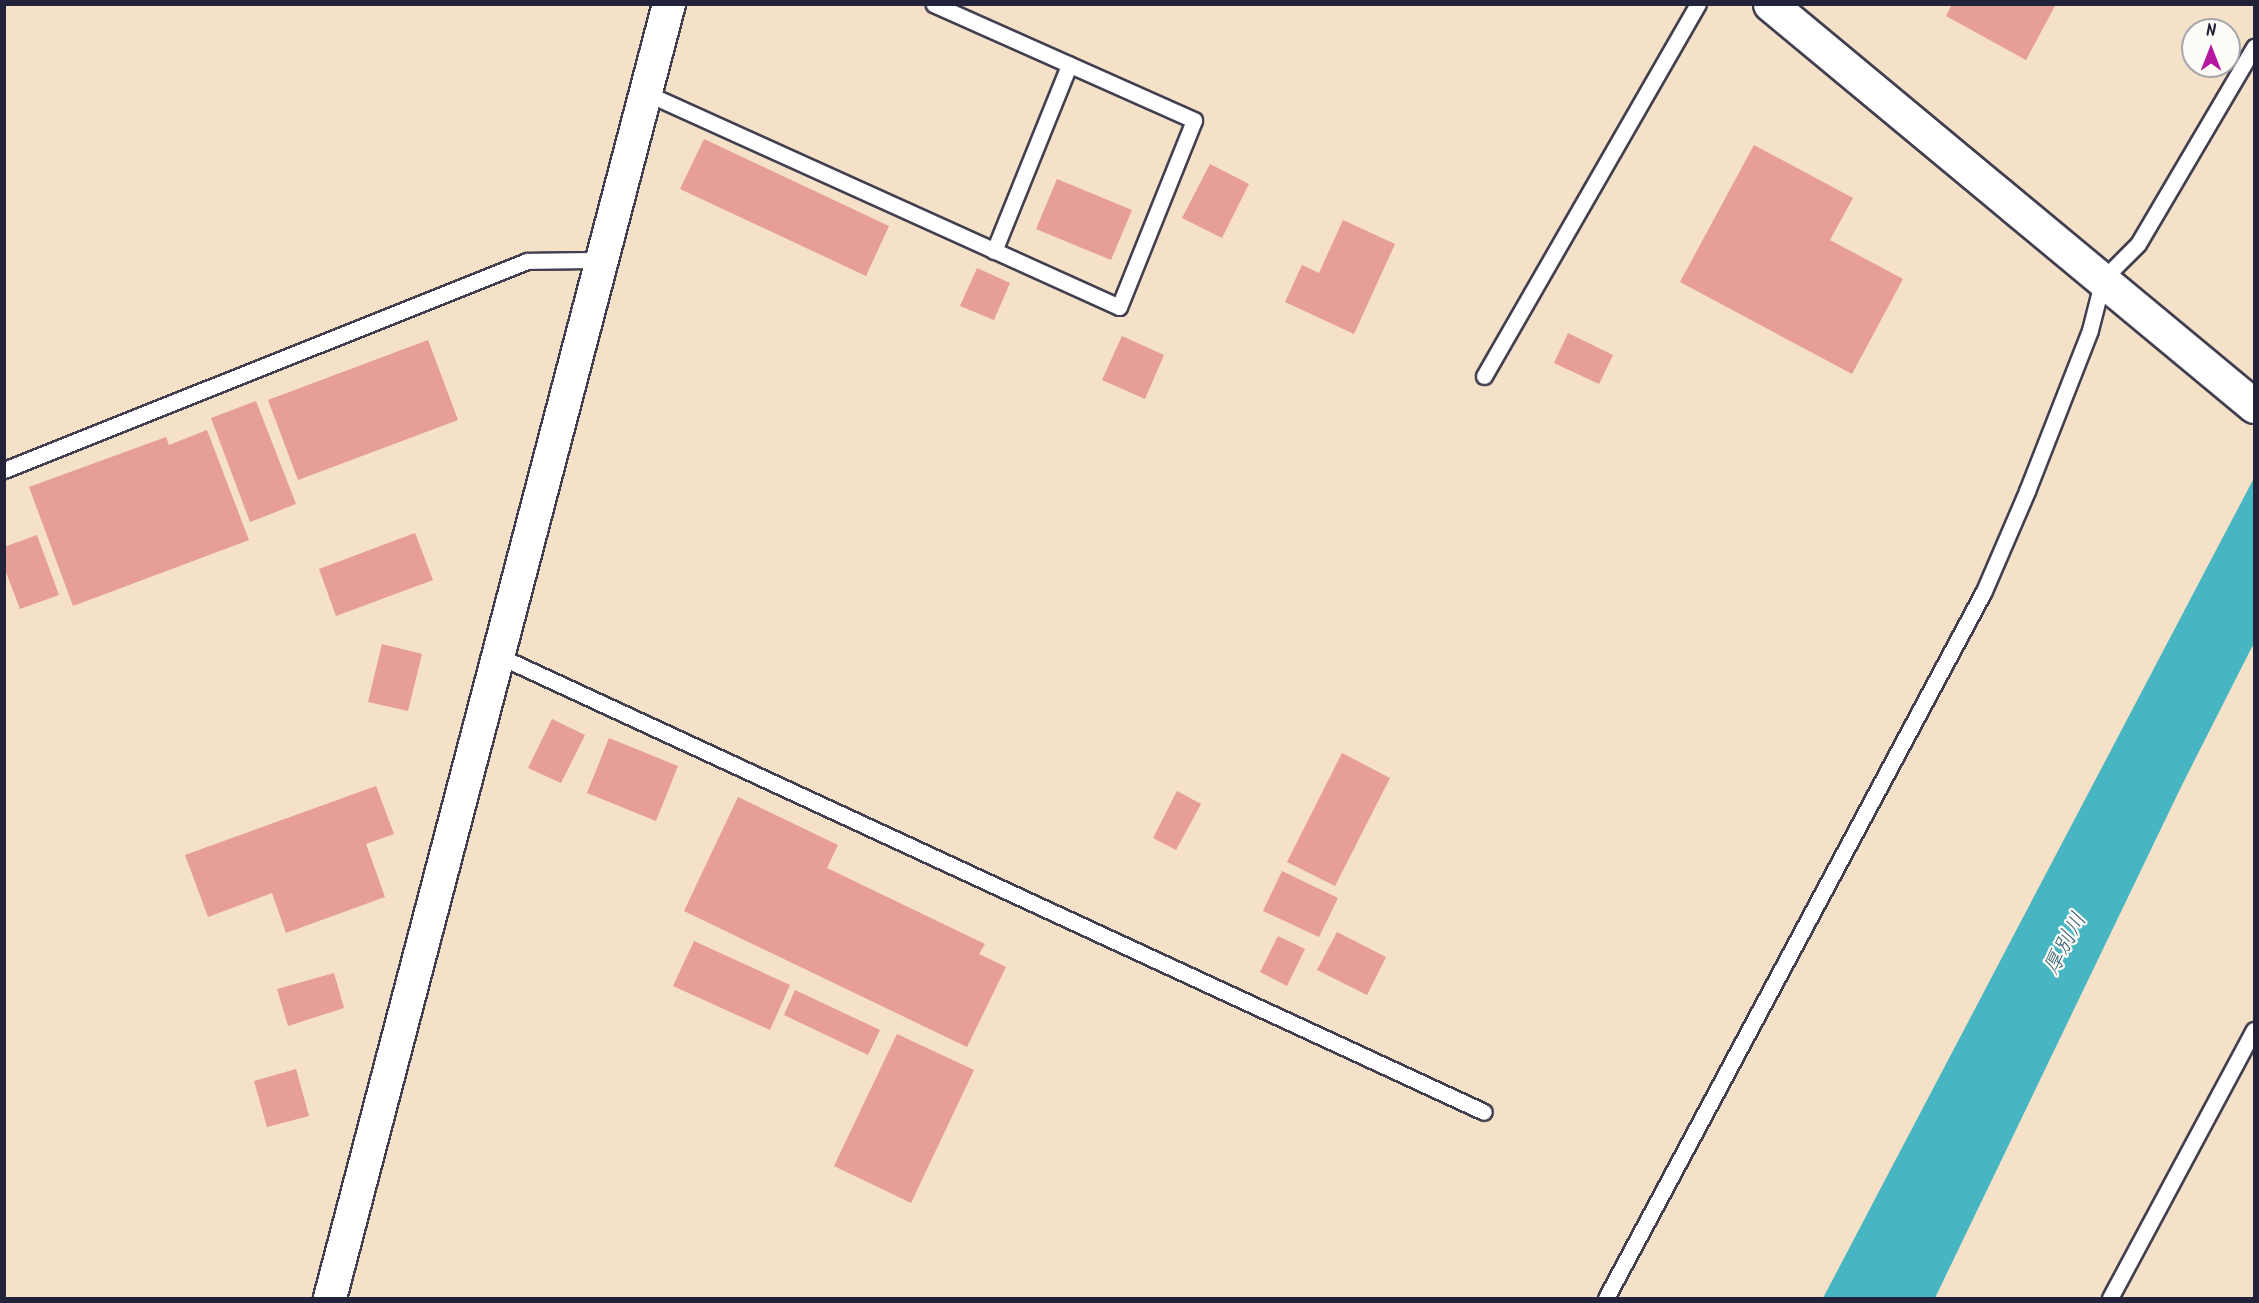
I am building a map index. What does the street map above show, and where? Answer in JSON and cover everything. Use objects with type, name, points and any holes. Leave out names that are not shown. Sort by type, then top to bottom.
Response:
[{"type":"street","points":[[330,1299],[669,4]]},
{"type":"street","points":[[1770,4],[2254,406]]},
{"type":"lane","points":[[646,93],[1119,307],[1194,120],[934,4]]},
{"type":"lane","points":[[1484,376],[1698,4]]},
{"type":"lane","points":[[1606,1299],[1984,591],[2027,491],[2090,330],[2112,288],[2254,46]]},
{"type":"lane","points":[[994,251],[1069,65]]},
{"type":"lane","points":[[4,470],[527,261],[602,260]]},
{"type":"lane","points":[[499,656],[1484,1112]]},
{"type":"lane","points":[[2110,1299],[2254,1030]]},
{"type":"water","name":"厚別川","points":[[2254,478],[2254,643],[2182,785],[1935,1298],[1823,1298]]},
{"type":"building","points":[[1952,4],[2056,4],[2026,60],[1946,16]]},
{"type":"building","points":[[704,139],[889,226],[866,276],[680,189]]},
{"type":"building","points":[[1754,145],[1853,198],[1830,240],[1903,279],[1852,374],[1680,282]]},
{"type":"building","points":[[1210,164],[1249,184],[1222,238],[1182,218]]},
{"type":"building","points":[[1057,179],[1132,210],[1111,260],[1036,229]]},
{"type":"building","points":[[1343,220],[1395,244],[1354,334],[1285,302],[1302,265],[1319,273]]},
{"type":"building","points":[[977,268],[1010,283],[994,320],[960,306]]},
{"type":"building","points":[[1568,333],[1613,355],[1599,384],[1554,363]]},
{"type":"building","points":[[1122,336],[1164,355],[1145,399],[1102,380]]},
{"type":"building","points":[[428,340],[458,420],[298,480],[268,400]]},
{"type":"building","points":[[256,401],[296,504],[250,522],[211,418]]},
{"type":"building","points":[[207,430],[249,540],[73,606],[29,487],[166,437],[169,445]]},
{"type":"building","points":[[415,533],[433,580],[336,616],[319,569]]},
{"type":"building","points":[[37,535],[59,595],[20,609],[4,567],[4,547]]},
{"type":"building","points":[[382,644],[422,654],[408,711],[368,702]]},
{"type":"building","points":[[552,719],[585,735],[561,783],[528,768]]},
{"type":"building","points":[[609,738],[678,766],[656,821],[587,793]]},
{"type":"building","points":[[1342,753],[1390,778],[1335,886],[1287,862]]},
{"type":"building","points":[[376,786],[394,834],[366,844],[385,897],[286,933],[272,893],[208,917],[185,855]]},
{"type":"building","points":[[1177,791],[1201,804],[1176,850],[1153,838]]},
{"type":"building","points":[[738,797],[838,845],[827,868],[985,944],[979,954],[1006,967],[967,1047],[684,911]]},
{"type":"building","points":[[1282,871],[1338,898],[1319,937],[1263,911]]},
{"type":"building","points":[[1337,932],[1386,957],[1367,995],[1317,970]]},
{"type":"building","points":[[1278,936],[1305,949],[1287,986],[1260,972]]},
{"type":"building","points":[[694,941],[790,985],[770,1030],[673,986]]},
{"type":"building","points":[[334,973],[344,1008],[288,1026],[277,989]]},
{"type":"building","points":[[795,990],[880,1030],[868,1055],[784,1015]]},
{"type":"building","points":[[897,1034],[974,1070],[911,1203],[834,1166]]},
{"type":"building","points":[[296,1069],[309,1116],[267,1127],[254,1081]]}]
